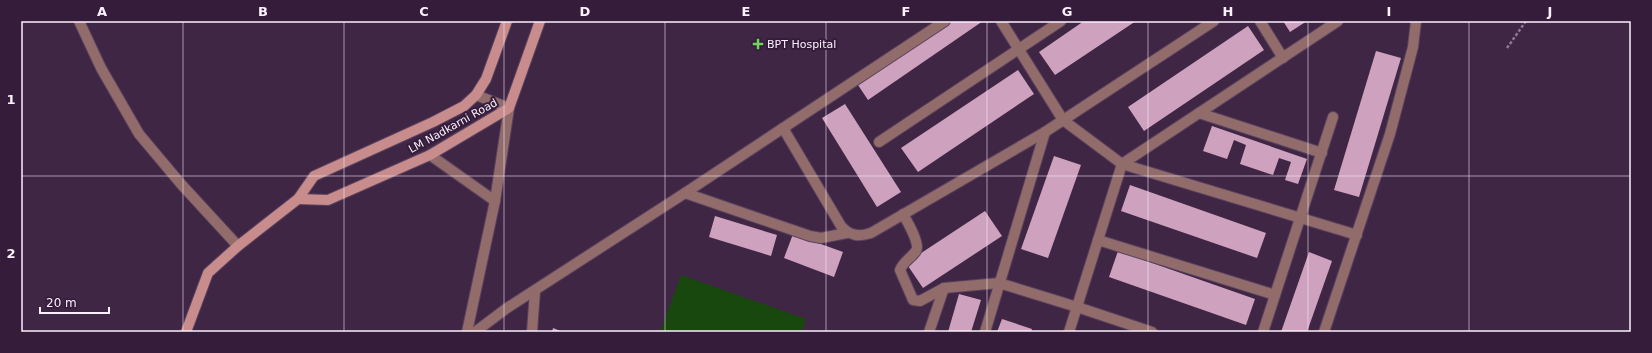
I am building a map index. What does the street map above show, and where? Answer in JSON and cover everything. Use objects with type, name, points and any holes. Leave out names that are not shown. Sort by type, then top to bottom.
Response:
[{"type":"street","points":[[79,21],[102,68],[140,134],[181,184],[238,246]]},
{"type":"street","name":"LM Nadkarni Road","points":[[186,332],[208,273],[238,246],[298,199],[314,176],[433,122],[464,106],[476,95],[486,79],[507,21]]},
{"type":"street","name":"LM Nadkarni Road","points":[[298,199],[328,200],[430,155],[509,108],[540,21]]},
{"type":"street","points":[[475,332],[507,308],[686,193],[945,21]]},
{"type":"street","points":[[1001,21],[1063,120],[1122,164],[1357,235]]},
{"type":"street","points":[[879,142],[1061,21]]},
{"type":"street","points":[[686,193],[810,236],[821,238],[847,233],[857,236],[872,233],[1045,132],[1214,21]]},
{"type":"street","points":[[1260,21],[1282,58]]},
{"type":"street","points":[[1069,332],[1122,164],[1338,21]]},
{"type":"street","points":[[1324,332],[1390,134],[1413,47],[1416,21]]},
{"type":"street","points":[[467,332],[495,200],[509,108],[476,95]]},
{"type":"street","points":[[1199,113],[1322,153]]},
{"type":"street","points":[[1262,332],[1334,117]]},
{"type":"street","points":[[783,128],[841,226],[847,233]]},
{"type":"street","points":[[985,332],[1045,132]]},
{"type":"street","points":[[430,155],[495,200]]},
{"type":"street","points":[[903,214],[918,244],[917,250],[900,270],[913,300],[920,300],[944,288],[999,283],[1152,332]]},
{"type":"street","points":[[1098,240],[1275,295]]},
{"type":"street","points":[[929,332],[944,288]]},
{"type":"street","points":[[532,332],[535,290]]},
{"type":"path","points":[[1507,48],[1526,21]]},
{"type":"green space","points":[[681,275],[806,319],[802,332],[660,332]]},
{"type":"building","points":[[952,21],[983,21],[868,100],[858,85]]},
{"type":"building","points":[[1084,21],[1136,21],[1055,75],[1039,52]]},
{"type":"building","points":[[1283,21],[1307,21],[1290,32]]},
{"type":"building","points":[[1248,26],[1264,50],[1144,131],[1128,107]]},
{"type":"building","points":[[1376,51],[1401,58],[1359,197],[1334,190]]},
{"type":"building","points":[[1018,70],[1034,94],[918,172],[901,148]]},
{"type":"building","points":[[845,104],[901,192],[877,207],[822,118]]},
{"type":"building","points":[[1212,126],[1307,159],[1298,184],[1285,180],[1291,162],[1279,158],[1273,175],[1240,164],[1246,145],[1234,140],[1227,159],[1203,151]]},
{"type":"building","points":[[1054,156],[1081,165],[1048,258],[1021,249]]},
{"type":"building","points":[[1130,185],[1266,233],[1257,258],[1121,211]]},
{"type":"building","points":[[985,211],[1002,236],[923,288],[906,263]]},
{"type":"building","points":[[715,216],[777,235],[771,256],[709,237]]},
{"type":"building","points":[[793,234],[843,252],[834,277],[784,258]]},
{"type":"building","points":[[1118,251],[1255,299],[1246,325],[1109,277]]},
{"type":"building","points":[[1309,252],[1332,261],[1307,332],[1281,332]]},
{"type":"building","points":[[959,294],[981,300],[971,332],[948,332]]},
{"type":"building","points":[[1002,319],[1032,329],[1031,332],[997,332]]},
{"type":"building","points":[[553,328],[563,332],[552,332]]},
{"type":"place","name":"BPT Hospital","points":[[758,44]]}]
